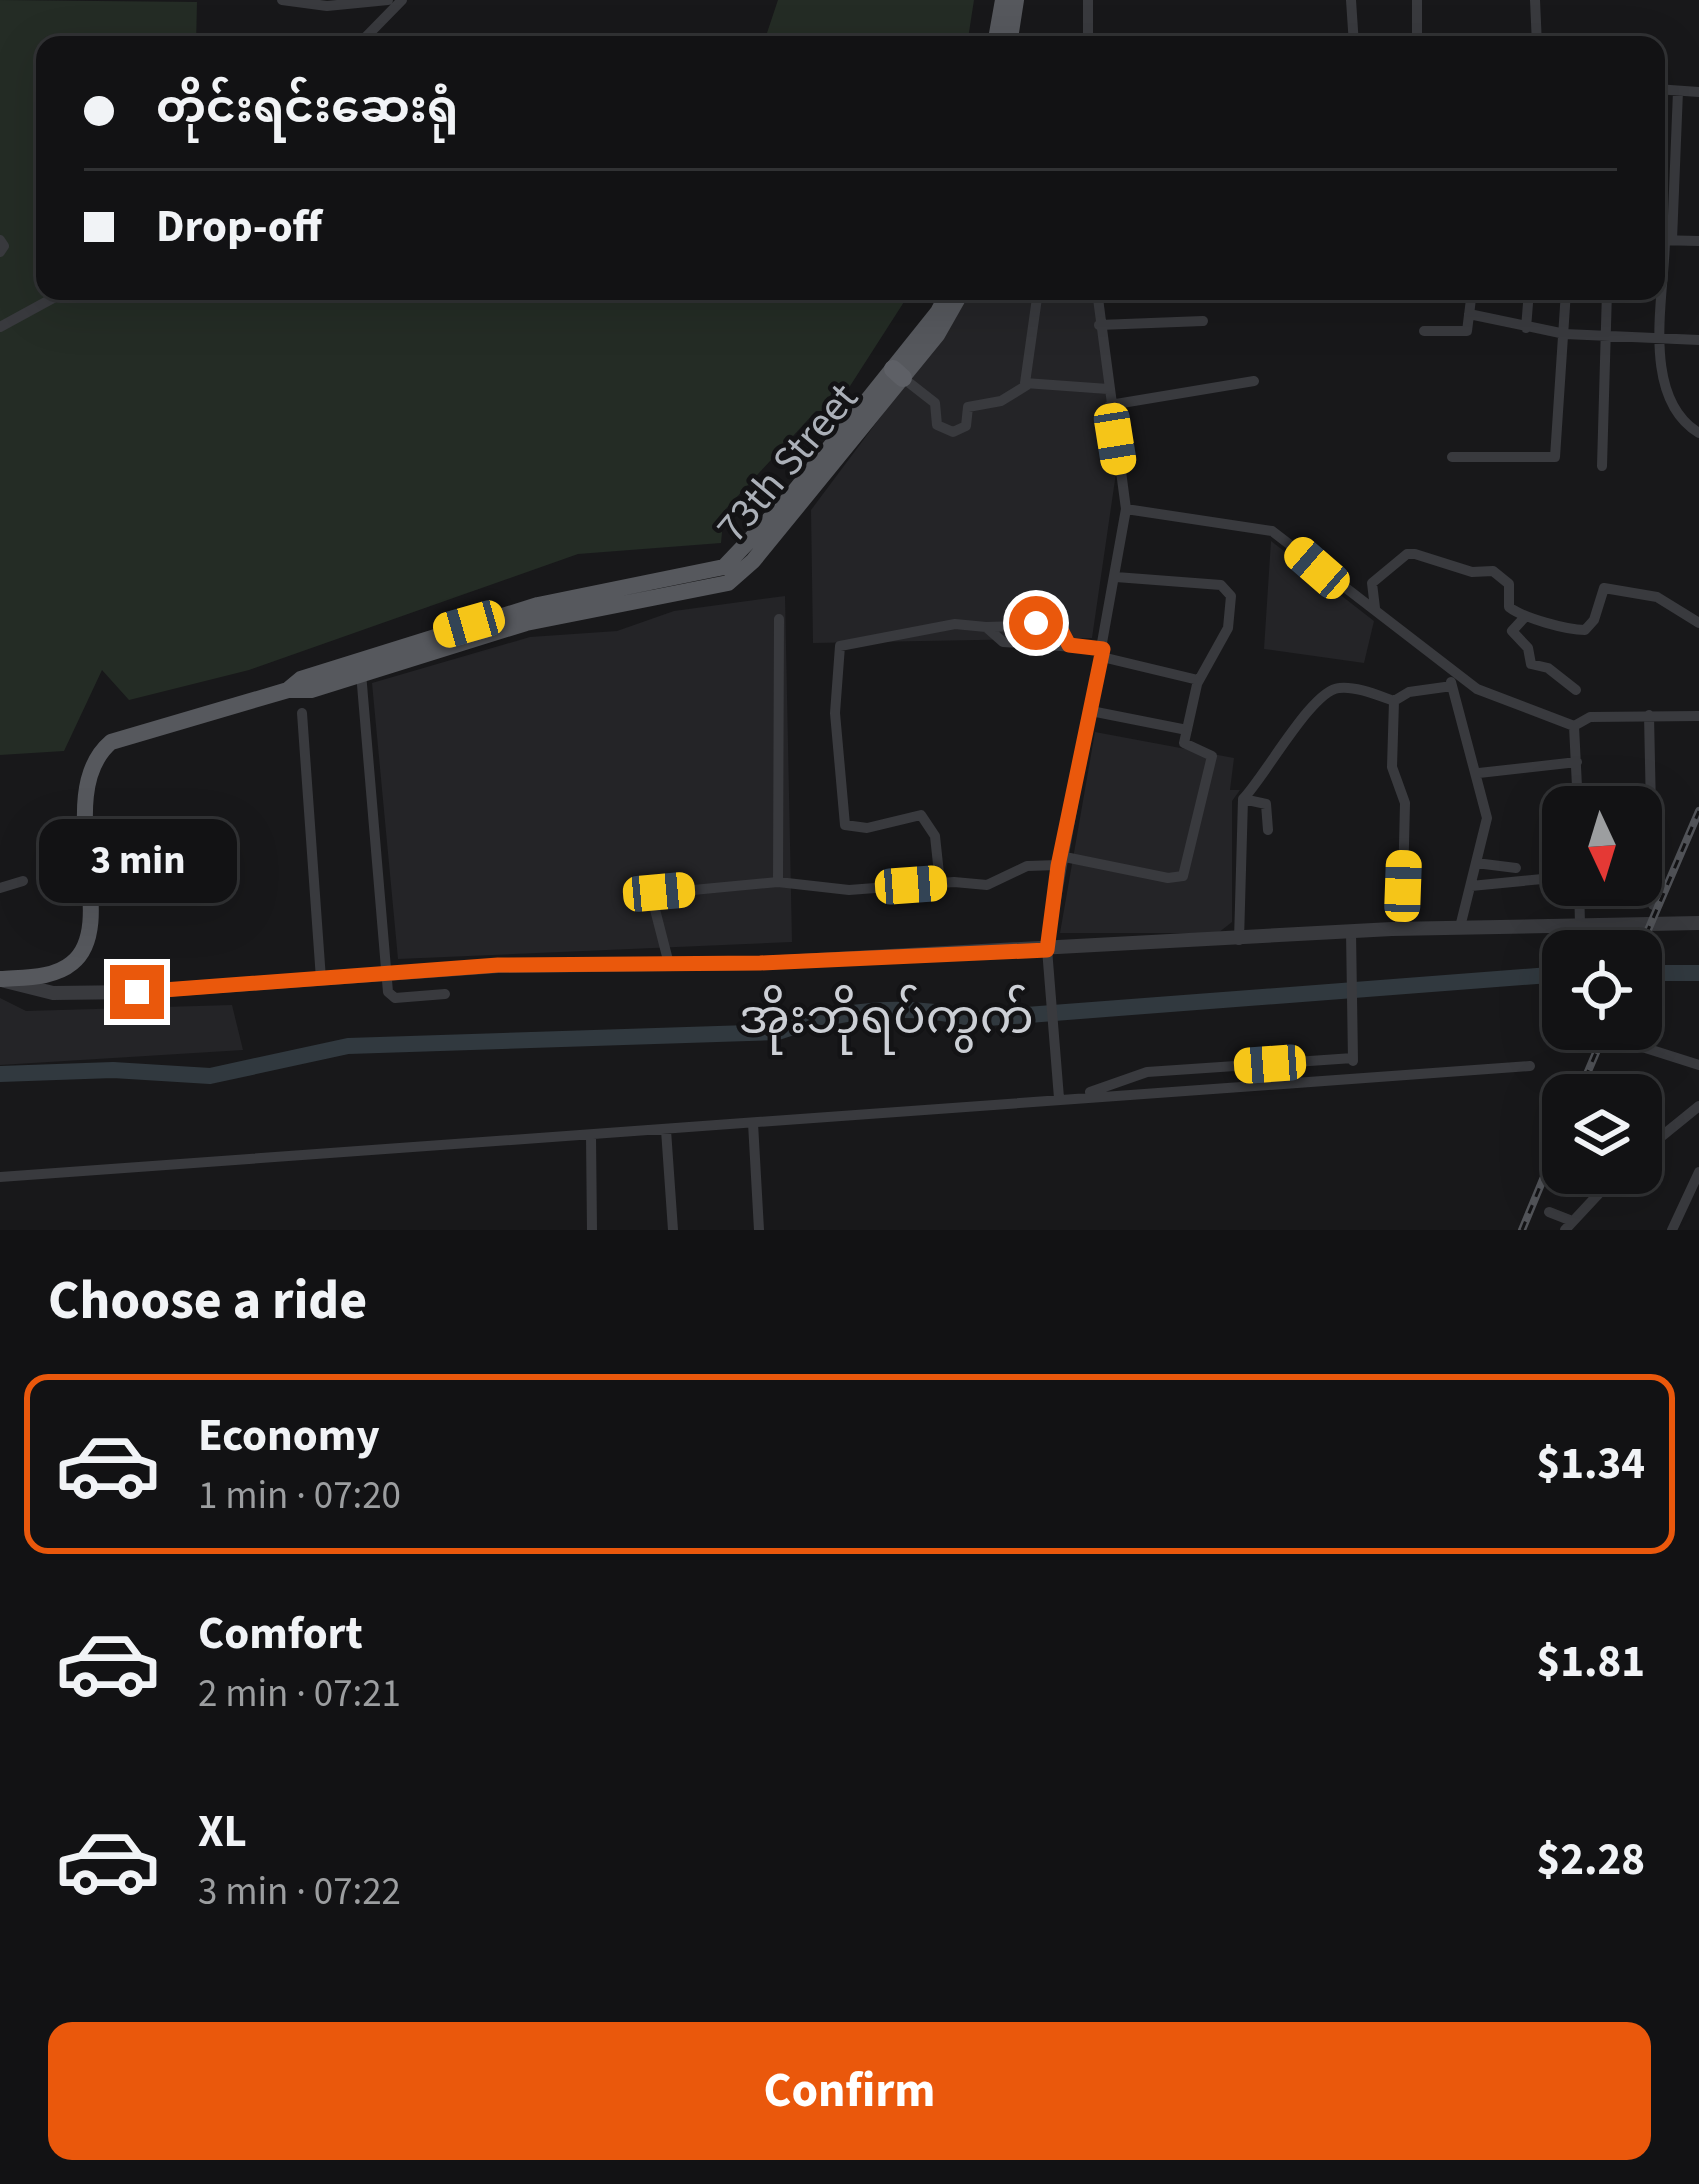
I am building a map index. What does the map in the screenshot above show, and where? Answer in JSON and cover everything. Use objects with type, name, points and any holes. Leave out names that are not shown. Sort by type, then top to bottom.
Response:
[{"type":"main road","points":[[997,36],[1003,0]]},
{"type":"main road","points":[[1010,36],[1016,0]]},
{"type":"main road","name":"73th Street","points":[[288,690],[311,690],[526,623],[728,583],[753,561],[898,373],[943,300]]},
{"type":"main road","name":"73th Street","points":[[288,690],[301,679],[435,634],[538,605],[724,567],[937,335],[957,300]]},
{"type":"main road","points":[[0,979],[40,976],[77,960],[89,926],[90,772],[111,742],[288,690]]},
{"type":"street","points":[[282,0],[327,7],[388,0]]},
{"type":"street","points":[[370,36],[402,0]]},
{"type":"street","points":[[1088,0],[1088,36]]},
{"type":"street","points":[[1351,0],[1353,36]]},
{"type":"street","points":[[1417,0],[1417,36]]},
{"type":"street","points":[[1535,0],[1537,36]]},
{"type":"street","points":[[1665,90],[1699,92]]},
{"type":"street","points":[[1665,229],[1678,91]]},
{"type":"street","points":[[0,240],[4,246],[0,252]]},
{"type":"street","points":[[1665,240],[1699,241]]},
{"type":"street","points":[[0,327],[50,300]]},
{"type":"street","points":[[1027,385],[1037,300]]},
{"type":"street","points":[[1059,1098],[1047,950],[1059,861],[1103,653],[1126,509],[1098,300]]},
{"type":"street","points":[[1424,331],[1467,331],[1471,300]]},
{"type":"street","points":[[1526,328],[1528,300]]},
{"type":"street","points":[[1452,458],[1555,457],[1566,300]]},
{"type":"street","points":[[1602,466],[1606,300]]},
{"type":"street","points":[[1663,300],[1661,379],[1682,420],[1699,433]]},
{"type":"street","points":[[1469,314],[1565,334],[1699,340]]},
{"type":"street","points":[[1100,325],[1203,321]]},
{"type":"street","points":[[898,373],[935,403],[937,425],[953,431],[964,429],[968,407],[1001,401],[1027,385],[1108,389]]},
{"type":"street","points":[[1110,405],[1254,381]]},
{"type":"street","points":[[1126,509],[1266,529],[1375,608],[1447,668],[1508,705],[1574,726]]},
{"type":"street","points":[[1375,608],[1372,583],[1407,554],[1414,554],[1472,572],[1493,571],[1509,584],[1509,607],[1523,618],[1585,630],[1594,620],[1604,588],[1657,597],[1699,623]]},
{"type":"street","points":[[669,964],[651,893],[778,882],[849,890],[940,883],[987,885],[1028,866],[1059,861],[1168,878],[1183,876],[1212,755],[1184,745],[1198,682],[1228,628],[1231,596],[1221,585],[1116,578]]},
{"type":"street","points":[[1523,618],[1512,632],[1528,649],[1531,664],[1548,668],[1576,690]]},
{"type":"street","points":[[778,882],[779,619]]},
{"type":"street","points":[[940,883],[935,836],[921,815],[867,828],[845,825],[836,749],[839,649],[848,640],[955,625],[1054,625],[1069,645]]},
{"type":"street","points":[[986,627],[1003,642],[1069,645],[1198,682]]},
{"type":"street","points":[[1447,668],[1479,773],[1487,818],[1460,927]]},
{"type":"street","points":[[361,673],[392,997],[445,994]]},
{"type":"street","points":[[1239,940],[1243,799],[1268,773],[1320,694],[1342,687],[1394,700],[1409,692],[1452,686]]},
{"type":"street","points":[[1394,700],[1392,767],[1405,802],[1402,928]]},
{"type":"street","points":[[1091,711],[1187,730]]},
{"type":"street","points":[[302,712],[321,979]]},
{"type":"street","points":[[1649,715],[1650,786]]},
{"type":"street","points":[[1578,786],[1574,726],[1582,718],[1699,716]]},
{"type":"street","points":[[1479,773],[1577,762]]},
{"type":"street","points":[[1243,799],[1266,804],[1268,830]]},
{"type":"street","points":[[86,858],[208,846]]},
{"type":"street","points":[[1476,862],[1516,868]]},
{"type":"street","points":[[1471,886],[1542,879]]},
{"type":"street","points":[[0,888],[23,881]]},
{"type":"street","points":[[1580,906],[1580,924]]},
{"type":"street","points":[[0,979],[76,994],[386,972],[1047,950],[1402,928],[1699,923]]},
{"type":"street","points":[[1352,932],[1353,1076]]},
{"type":"street","points":[[1652,1050],[1699,1065]]},
{"type":"street","points":[[1076,1096],[1148,1072],[1352,1058]]},
{"type":"street","points":[[0,1177],[1530,1066]]},
{"type":"street","points":[[1662,1136],[1699,1106]]},
{"type":"street","points":[[752,1123],[759,1230]]},
{"type":"street","points":[[666,1130],[673,1230]]},
{"type":"street","points":[[591,1136],[592,1230]]},
{"type":"street","points":[[1672,1230],[1699,1172]]},
{"type":"street","points":[[1549,1212],[1568,1225],[1598,1194]]},
{"type":"shaded area","points":[[0,0],[197,2],[196,36],[36,36],[36,300],[905,300],[834,411],[816,411],[724,511],[721,543],[578,554],[249,670],[129,700],[102,670],[64,751],[0,755]]},
{"type":"shaded area","points":[[778,0],[974,0],[968,36],[766,36]]},
{"type":"shaded area","points":[[959,300],[1104,300],[1116,473],[1092,638],[813,643],[811,510],[950,324]]},
{"type":"shaded area","points":[[1271,541],[1374,621],[1364,663],[1264,649]]},
{"type":"shaded area","points":[[785,596],[792,942],[398,959],[372,683],[530,637],[617,631],[674,611]]},
{"type":"shaded area","points":[[1095,732],[1234,758],[1230,790],[1240,790],[1232,801],[1232,922],[1218,933],[1060,933]]},
{"type":"shaded area","points":[[0,998],[26,1011],[232,1005],[243,1050],[0,1065]]},
{"type":"waterway","points":[[1662,973],[1699,973]]},
{"type":"waterway","points":[[0,1074],[113,1070],[210,1076],[348,1046],[778,1032],[875,1010],[975,1019],[1542,976]]},
{"type":"railway","points":[[1648,930],[1699,811]]},
{"type":"railway","points":[[1587,1074],[1597,1050]]},
{"type":"railway","points":[[1522,1230],[1542,1182]]},
{"type":"district","name":"အိုးဘိုရပ်ကွက်","points":[[886,1016]]},
{"type":"route","points":[[137,992],[498,965],[760,963],[1047,950],[1058,866],[1103,649],[1069,645],[1060,628],[1036,623]]}]
